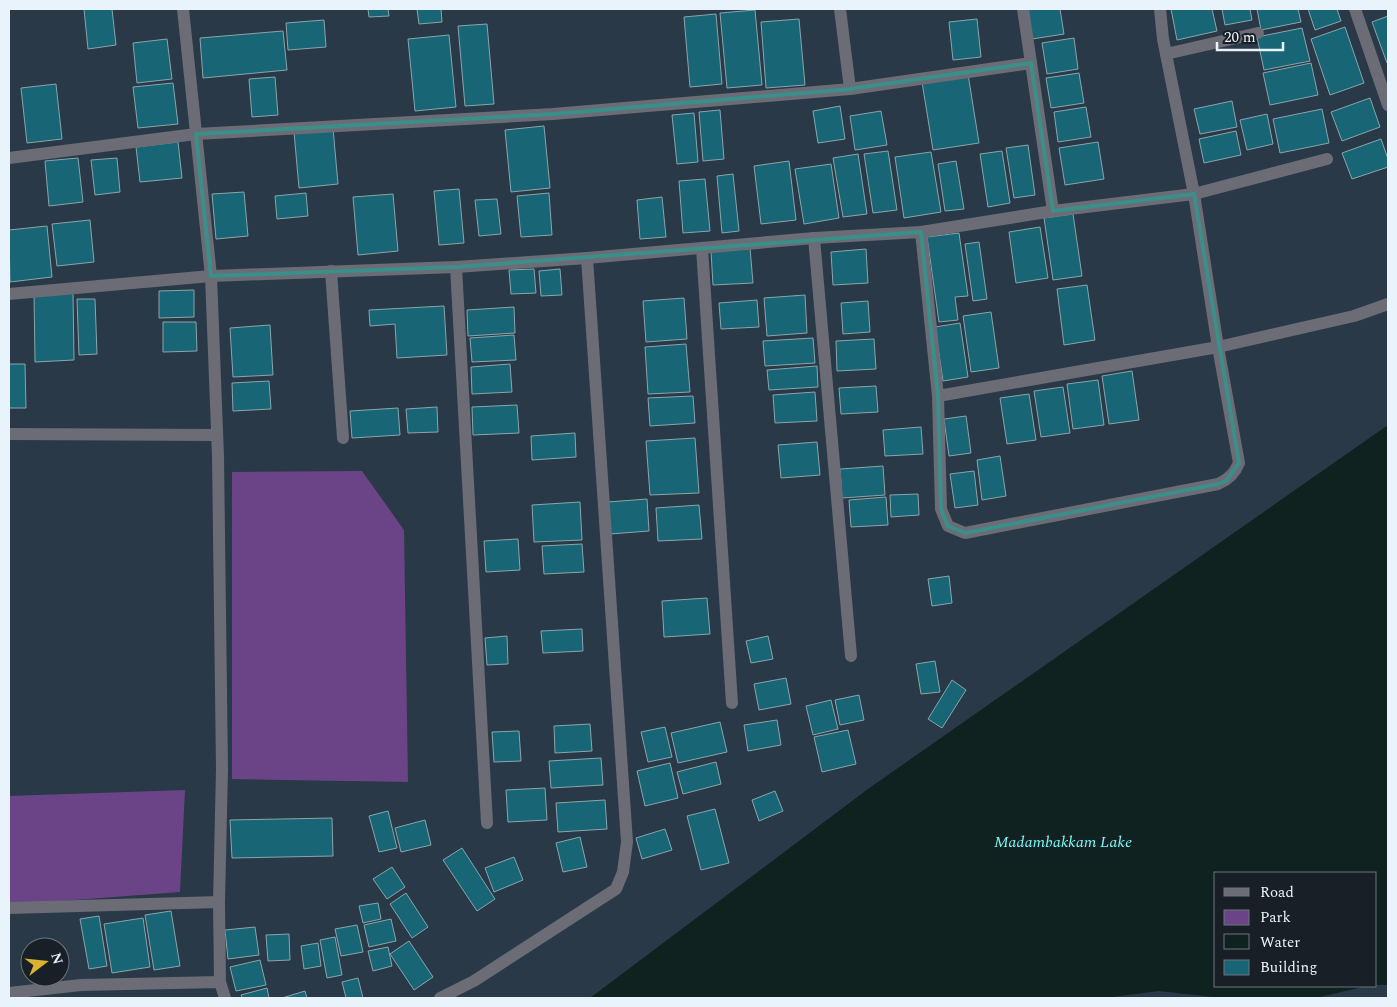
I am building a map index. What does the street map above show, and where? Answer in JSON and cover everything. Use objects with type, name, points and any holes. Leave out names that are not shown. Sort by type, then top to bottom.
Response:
[{"type":"street","points":[[183,9],[211,276],[217,434],[222,769],[220,982],[225,998]]},
{"type":"street","points":[[840,9],[850,89]]},
{"type":"street","points":[[1023,9],[1054,211]]},
{"type":"street","points":[[921,232],[938,396],[941,509],[948,526],[965,533],[1226,481],[1237,470],[1239,463],[1218,347],[1194,194],[1163,39],[1160,9]]},
{"type":"street","points":[[1355,9],[1388,105]]},
{"type":"street","points":[[1166,54],[1258,33]]},
{"type":"street","points":[[9,158],[196,134],[553,114],[850,89],[1031,63]]},
{"type":"street","points":[[9,294],[211,276],[456,267],[586,258],[814,238],[921,232],[1054,211],[1194,194],[1328,159]]},
{"type":"street","points":[[814,238],[851,656]]},
{"type":"street","points":[[702,248],[732,703]]},
{"type":"street","points":[[440,998],[474,981],[616,889],[623,872],[627,842],[586,258]]},
{"type":"street","points":[[456,267],[487,823]]},
{"type":"street","points":[[331,271],[344,438]]},
{"type":"street","points":[[938,396],[1218,347],[1354,316],[1388,304]]},
{"type":"street","points":[[9,434],[217,434]]},
{"type":"street","points":[[9,908],[220,902]]},
{"type":"street","points":[[9,994],[81,985],[220,982]]},
{"type":"highlighted area","points":[[1031,63],[1053,211],[1194,194],[1239,463],[1226,481],[1218,484],[965,533],[948,526],[941,509],[938,396],[921,232],[456,267],[211,276],[196,134],[553,114],[850,89]]},
{"type":"green space","points":[[362,471],[404,530],[408,782],[232,779],[232,472]]},
{"type":"green space","points":[[185,790],[180,892],[9,905],[9,796]]},
{"type":"water","name":"Madambakkam Lake","points":[[1388,425],[1388,985],[1377,985],[1377,872],[1214,872],[1214,987],[1363,987],[1316,998],[1221,998],[1159,991],[1104,998],[590,998],[868,789]]},
{"type":"building","points":[[84,9],[112,9],[116,45],[88,49]]},
{"type":"building","points":[[368,9],[388,9],[389,16],[369,17]]},
{"type":"building","points":[[417,9],[441,9],[442,22],[419,24]]},
{"type":"building","points":[[1027,9],[1060,9],[1064,34],[1032,39]]},
{"type":"building","points":[[1171,9],[1212,9],[1217,31],[1177,40]]},
{"type":"building","points":[[1222,9],[1250,9],[1252,20],[1225,25]]},
{"type":"building","points":[[1257,9],[1298,9],[1301,22],[1261,30]]},
{"type":"building","points":[[1308,9],[1337,9],[1341,21],[1315,30]]},
{"type":"building","points":[[755,10],[762,85],[727,88],[720,13]]},
{"type":"building","points":[[716,14],[722,84],[690,87],[684,17]]},
{"type":"building","points":[[1388,16],[1388,63],[1387,63],[1372,22]]},
{"type":"building","points":[[799,19],[805,85],[766,88],[761,22]]},
{"type":"building","points":[[977,19],[981,57],[953,60],[949,22]]},
{"type":"building","points":[[324,20],[326,47],[288,50],[286,23]]},
{"type":"building","points":[[487,24],[494,104],[465,106],[458,26]]},
{"type":"building","points":[[1345,27],[1364,83],[1330,95],[1311,39]]},
{"type":"building","points":[[1302,28],[1310,61],[1264,70],[1257,37]]},
{"type":"building","points":[[283,31],[287,70],[203,78],[200,38]]},
{"type":"building","points":[[449,35],[456,107],[415,111],[408,39]]},
{"type":"building","points":[[1074,38],[1078,69],[1047,74],[1042,43]]},
{"type":"building","points":[[167,39],[172,79],[137,83],[133,43]]},
{"type":"building","points":[[1311,63],[1318,95],[1270,105],[1263,73]]},
{"type":"building","points":[[1079,73],[1084,103],[1051,108],[1046,78]]},
{"type":"building","points":[[968,74],[979,143],[933,150],[922,82]]},
{"type":"building","points":[[275,77],[278,115],[252,117],[249,79]]},
{"type":"building","points":[[173,83],[178,124],[138,128],[133,87]]},
{"type":"building","points":[[56,84],[62,139],[27,143],[21,88]]},
{"type":"building","points":[[1370,98],[1380,127],[1342,141],[1331,112]]},
{"type":"building","points":[[1232,101],[1237,127],[1200,134],[1194,109]]},
{"type":"building","points":[[840,106],[845,139],[818,143],[813,111]]},
{"type":"building","points":[[1086,107],[1091,137],[1058,142],[1054,112]]},
{"type":"building","points":[[1322,109],[1329,143],[1280,153],[1273,119]]},
{"type":"building","points":[[720,110],[724,159],[703,161],[699,112]]},
{"type":"building","points":[[881,111],[887,145],[855,150],[850,116]]},
{"type":"building","points":[[694,113],[698,162],[677,164],[672,115]]},
{"type":"building","points":[[1267,114],[1273,144],[1247,150],[1240,120]]},
{"type":"building","points":[[544,126],[550,188],[511,192],[505,130]]},
{"type":"building","points":[[333,128],[338,184],[299,188],[294,132]]},
{"type":"building","points":[[1236,131],[1241,155],[1204,163],[1199,139]]},
{"type":"building","points":[[1381,139],[1388,159],[1388,167],[1352,179],[1342,153]]},
{"type":"building","points":[[178,142],[182,178],[140,182],[136,147]]},
{"type":"building","points":[[1098,142],[1104,179],[1065,185],[1059,148]]},
{"type":"building","points":[[1028,145],[1035,195],[1014,198],[1006,148]]},
{"type":"building","points":[[888,151],[897,210],[873,213],[864,154]]},
{"type":"building","points":[[1002,151],[1010,203],[988,207],[980,154]]},
{"type":"building","points":[[931,152],[941,212],[904,218],[895,157]]},
{"type":"building","points":[[858,154],[867,214],[843,217],[833,158]]},
{"type":"building","points":[[78,158],[83,202],[49,206],[45,161]]},
{"type":"building","points":[[117,158],[120,192],[95,195],[91,160]]},
{"type":"building","points":[[789,161],[796,220],[761,224],[754,166]]},
{"type":"building","points":[[956,161],[964,209],[945,211],[938,164]]},
{"type":"building","points":[[831,164],[839,218],[804,224],[795,169]]},
{"type":"building","points":[[733,174],[739,231],[722,233],[717,176]]},
{"type":"building","points":[[705,179],[710,231],[683,233],[679,181]]},
{"type":"building","points":[[459,189],[464,243],[439,245],[434,191]]},
{"type":"building","points":[[244,192],[248,236],[216,239],[212,194]]},
{"type":"building","points":[[306,193],[308,216],[277,219],[275,196]]},
{"type":"building","points":[[549,193],[552,235],[521,237],[517,196]]},
{"type":"building","points":[[393,194],[398,251],[358,255],[353,197]]},
{"type":"building","points":[[662,197],[666,237],[640,239],[637,200]]},
{"type":"building","points":[[497,199],[501,234],[479,236],[475,200]]},
{"type":"building","points":[[1073,214],[1082,276],[1053,280],[1044,218]]},
{"type":"building","points":[[90,220],[94,262],[57,266],[52,224]]},
{"type":"building","points":[[47,226],[52,277],[10,282],[9,230]]},
{"type":"building","points":[[1040,227],[1048,278],[1016,283],[1009,232]]},
{"type":"building","points":[[959,233],[968,296],[955,297],[958,320],[939,322],[927,237]]},
{"type":"building","points":[[979,242],[987,299],[973,301],[965,244]]},
{"type":"building","points":[[750,248],[753,283],[713,285],[711,251]]},
{"type":"building","points":[[866,249],[868,283],[833,285],[831,252]]},
{"type":"building","points":[[534,269],[536,293],[511,294],[509,270]]},
{"type":"building","points":[[560,269],[562,295],[541,296],[539,271]]},
{"type":"building","points":[[1087,285],[1095,340],[1064,345],[1057,289]]},
{"type":"building","points":[[194,290],[194,317],[159,318],[159,291]]},
{"type":"building","points":[[73,293],[74,360],[35,362],[34,294]]},
{"type":"building","points":[[805,295],[807,333],[767,336],[764,298]]},
{"type":"building","points":[[684,298],[687,339],[646,342],[643,301]]},
{"type":"building","points":[[77,299],[95,299],[97,354],[79,355]]},
{"type":"building","points":[[757,300],[759,327],[721,329],[719,303]]},
{"type":"building","points":[[868,301],[870,332],[843,334],[841,303]]},
{"type":"building","points":[[444,306],[447,355],[397,358],[395,324],[370,326],[369,310]]},
{"type":"building","points":[[514,307],[515,333],[468,336],[467,310]]},
{"type":"building","points":[[991,312],[999,368],[971,372],[963,316]]},
{"type":"building","points":[[163,322],[196,322],[197,351],[163,352]]},
{"type":"building","points":[[960,323],[968,377],[943,381],[935,327]]},
{"type":"building","points":[[270,325],[273,375],[233,377],[230,328]]},
{"type":"building","points":[[514,335],[516,360],[472,362],[470,338]]},
{"type":"building","points":[[813,338],[815,363],[765,366],[763,341]]},
{"type":"building","points":[[874,339],[876,369],[837,371],[836,341]]},
{"type":"building","points":[[686,344],[690,392],[648,394],[645,347]]},
{"type":"building","points":[[9,364],[25,364],[26,408],[9,408]]},
{"type":"building","points":[[510,364],[512,392],[472,394],[471,367]]},
{"type":"building","points":[[817,366],[818,387],[769,390],[767,370]]},
{"type":"building","points":[[1132,371],[1139,420],[1109,424],[1102,376]]},
{"type":"building","points":[[1098,380],[1104,425],[1073,429],[1067,384]]},
{"type":"building","points":[[269,381],[271,409],[233,411],[232,383]]},
{"type":"building","points":[[876,386],[878,412],[841,414],[839,388]]},
{"type":"building","points":[[1063,387],[1070,433],[1041,437],[1034,391]]},
{"type":"building","points":[[815,392],[817,421],[775,423],[773,395]]},
{"type":"building","points":[[1029,394],[1036,440],[1007,444],[1000,398]]},
{"type":"building","points":[[693,396],[695,423],[650,426],[648,398]]},
{"type":"building","points":[[517,405],[519,433],[473,435],[472,407]]},
{"type":"building","points":[[437,407],[438,432],[408,433],[406,409]]},
{"type":"building","points":[[398,408],[400,435],[352,438],[350,411]]},
{"type":"building","points":[[966,416],[971,453],[949,456],[944,419]]},
{"type":"building","points":[[921,427],[923,454],[885,456],[883,430]]},
{"type":"building","points":[[575,433],[576,457],[532,460],[531,436]]},
{"type":"building","points":[[695,438],[699,493],[650,495],[646,441]]},
{"type":"building","points":[[817,442],[820,475],[781,478],[778,445]]},
{"type":"building","points":[[1000,456],[1006,496],[982,500],[977,460]]},
{"type":"building","points":[[883,466],[885,495],[842,498],[840,469]]},
{"type":"building","points":[[974,471],[978,505],[955,508],[950,474]]},
{"type":"building","points":[[918,494],[919,515],[891,517],[890,495]]},
{"type":"building","points":[[886,497],[888,525],[851,527],[849,500]]},
{"type":"building","points":[[647,499],[649,531],[610,534],[608,502]]},
{"type":"building","points":[[580,502],[582,540],[534,542],[532,505]]},
{"type":"building","points":[[699,505],[702,539],[658,541],[656,508]]},
{"type":"building","points":[[518,539],[520,570],[486,572],[484,541]]},
{"type":"building","points":[[582,544],[584,572],[544,574],[542,546]]},
{"type":"building","points":[[949,576],[952,603],[932,606],[928,579]]},
{"type":"building","points":[[707,598],[710,634],[664,637],[662,601]]},
{"type":"building","points":[[582,629],[583,651],[543,653],[541,631]]},
{"type":"building","points":[[507,636],[508,664],[487,665],[485,638]]},
{"type":"building","points":[[768,636],[773,659],[751,663],[746,641]]},
{"type":"building","points":[[935,661],[940,692],[921,694],[916,664]]},
{"type":"building","points":[[786,678],[791,704],[759,710],[754,684]]},
{"type":"building","points":[[952,680],[966,690],[942,728],[928,719]]},
{"type":"building","points":[[859,695],[864,720],[840,725],[835,700]]},
{"type":"building","points":[[831,700],[838,729],[813,735],[806,706]]},
{"type":"building","points":[[777,720],[781,745],[748,751],[744,725]]},
{"type":"building","points":[[720,722],[727,752],[678,763],[671,733]]},
{"type":"building","points":[[590,724],[592,751],[555,753],[554,726]]},
{"type":"building","points":[[665,727],[672,757],[648,762],[641,732]]},
{"type":"building","points":[[848,730],[856,764],[822,772],[814,737]]},
{"type":"building","points":[[519,731],[521,761],[494,762],[492,732]]},
{"type":"building","points":[[601,758],[603,785],[551,788],[549,761]]},
{"type":"building","points":[[716,762],[721,784],[683,794],[677,772]]},
{"type":"building","points":[[670,763],[678,798],[645,806],[637,771]]},
{"type":"building","points":[[545,788],[547,820],[508,822],[506,790]]},
{"type":"building","points":[[775,791],[783,811],[759,821],[752,800]]},
{"type":"building","points":[[605,800],[607,829],[558,832],[556,803]]},
{"type":"building","points":[[715,809],[729,863],[701,870],[687,816]]},
{"type":"building","points":[[388,811],[397,848],[379,852],[369,816]]},
{"type":"building","points":[[332,818],[333,856],[232,858],[230,820]]},
{"type":"building","points":[[425,820],[431,845],[401,852],[395,828]]},
{"type":"building","points":[[665,829],[672,850],[642,859],[636,838]]},
{"type":"building","points":[[580,837],[587,867],[563,872],[556,843]]},
{"type":"building","points":[[462,848],[495,899],[477,911],[443,860]]},
{"type":"building","points":[[514,857],[523,880],[494,892],[485,868]]},
{"type":"building","points":[[392,867],[405,887],[387,899],[373,879]]},
{"type":"building","points":[[406,893],[428,927],[412,938],[390,904]]},
{"type":"building","points":[[378,903],[381,919],[363,923],[359,906]]},
{"type":"building","points":[[171,911],[180,966],[154,970],[145,915]]},
{"type":"building","points":[[99,916],[107,966],[89,969],[80,919]]},
{"type":"building","points":[[143,918],[150,967],[112,973],[104,924]]},
{"type":"building","points":[[391,919],[396,941],[369,947],[364,925]]},
{"type":"building","points":[[357,925],[363,952],[341,956],[335,929]]},
{"type":"building","points":[[255,927],[259,955],[228,959],[225,930]]},
{"type":"building","points":[[289,934],[290,960],[268,961],[266,935]]},
{"type":"building","points":[[335,937],[342,975],[327,978],[320,940]]},
{"type":"building","points":[[409,941],[433,977],[414,990],[390,954]]},
{"type":"building","points":[[318,943],[321,966],[304,969],[301,946]]},
{"type":"building","points":[[388,947],[392,966],[373,971],[368,951]]},
{"type":"building","points":[[260,960],[266,985],[236,991],[230,967]]},
{"type":"building","points":[[358,978],[363,998],[346,998],[342,982]]},
{"type":"building","points":[[267,988],[269,998],[242,998],[241,995]]},
{"type":"building","points":[[305,991],[307,998],[282,998]]}]
